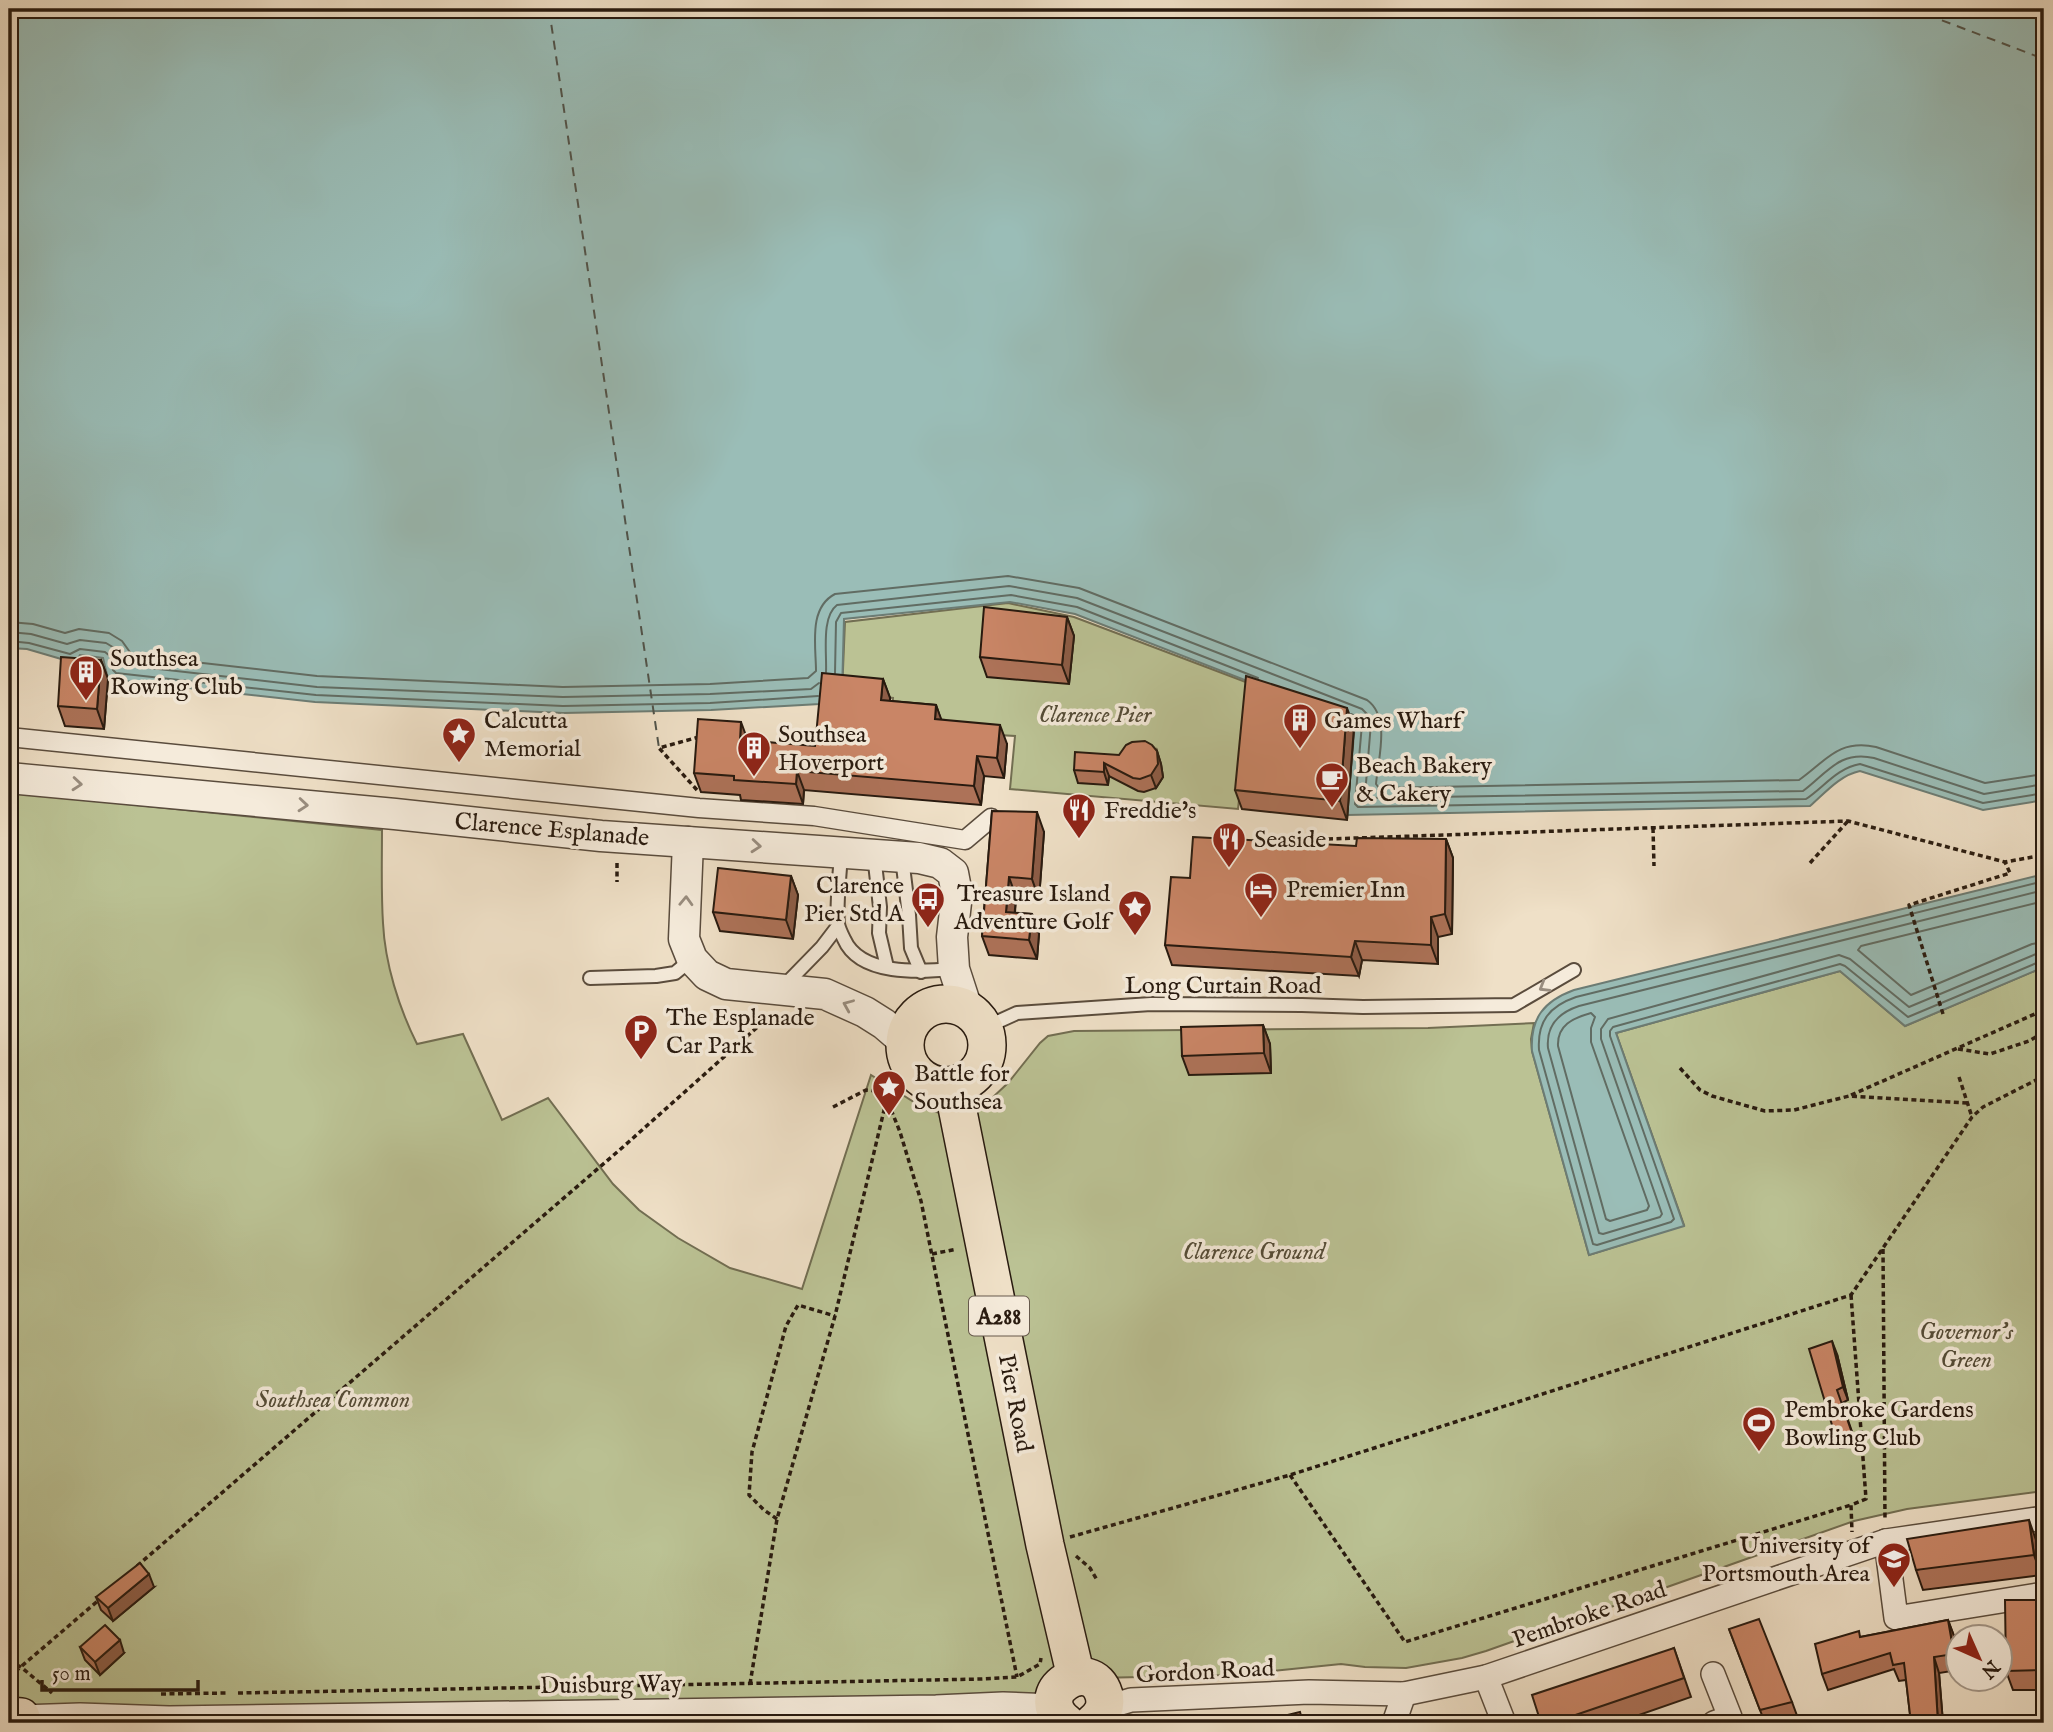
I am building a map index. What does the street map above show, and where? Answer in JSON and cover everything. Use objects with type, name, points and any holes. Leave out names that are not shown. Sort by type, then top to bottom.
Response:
[{"type":"main road","points":[[940,1004],[954,1004],[976,1018],[988,1040],[983,1065],[965,1083],[953,1087],[940,1087],[918,1076],[905,1055],[905,1042],[908,1028],[916,1017],[940,1004]]},
{"type":"main road","name":"Pier Road","points":[[953,1087],[1045,1545],[1076,1677]]},
{"type":"main road","points":[[1060,1714],[1055,1695],[1059,1687],[1066,1680],[1086,1677],[1095,1681],[1105,1698],[1099,1716]]},
{"type":"street","points":[[9,737],[699,808],[814,816],[965,840],[991,817]]},
{"type":"street","name":"Clarence Esplanade","points":[[9,778],[601,835],[841,852],[940,863],[953,873],[957,894],[952,937],[954,969],[976,1018]]},
{"type":"street","points":[[688,842],[684,939],[692,959],[707,975],[777,1001],[825,995],[865,1012],[905,1042]]},
{"type":"street","name":"Pembroke Road","points":[[1309,1692],[1404,1694],[1486,1676],[1886,1541],[2044,1518]]},
{"type":"street","points":[[1886,1541],[1896,1618],[2044,1594]]},
{"type":"street","points":[[1713,1674],[1730,1717],[1714,1723]]},
{"type":"street","points":[[1486,1676],[1504,1723]]},
{"type":"street","name":"Gordon Road","points":[[1099,1716],[1131,1700],[1309,1692]]},
{"type":"street","points":[[1394,1723],[1404,1694]]},
{"type":"street","name":"Duisburg Way","points":[[17,1719],[80,1715],[169,1718],[1003,1704],[1060,1714]]},
{"type":"street","name":"Duisburg Way","points":[[141,1723],[169,1718]]},
{"type":"lane","points":[[841,852],[838,926],[848,948],[863,962],[887,967],[921,971],[954,969]]},
{"type":"lane","points":[[887,967],[879,933],[888,856]]},
{"type":"lane","points":[[888,856],[909,915],[911,948],[921,971]]},
{"type":"lane","points":[[777,1001],[838,926]]},
{"type":"lane","points":[[590,978],[675,973],[692,959]]},
{"type":"lane","name":"Long Curtain Road","points":[[976,1018],[1151,1004],[1363,1007],[1514,1005],[1574,970]]},
{"type":"path","points":[[686,777],[659,748],[695,737],[708,737]]},
{"type":"path","points":[[1810,863],[1848,821]]},
{"type":"path","points":[[1328,838],[1848,821],[2005,862],[2044,855]]},
{"type":"path","points":[[1653,828],[1654,866]]},
{"type":"path","points":[[616,856],[617,882]]},
{"type":"path","points":[[1943,1014],[1909,905],[2010,873],[2005,862]]},
{"type":"path","points":[[135,1568],[633,1138],[777,1001]]},
{"type":"path","points":[[1680,1068],[1700,1090],[1712,1096],[1765,1111],[1794,1110],[1849,1096],[2044,1010]]},
{"type":"path","points":[[1956,1049],[1990,1054],[2029,1041],[2044,1032]]},
{"type":"path","points":[[1072,1537],[1290,1475],[1851,1295],[1972,1117],[1983,1107],[2044,1076]]},
{"type":"path","points":[[1959,1077],[1972,1117]]},
{"type":"path","points":[[749,1684],[777,1519],[835,1316],[891,1081]]},
{"type":"path","points":[[833,1107],[866,1090],[889,1091]]},
{"type":"path","points":[[1849,1096],[1967,1103]]},
{"type":"path","points":[[888,1100],[921,1201],[1017,1676]]},
{"type":"path","points":[[932,1254],[964,1247]]},
{"type":"path","points":[[1883,1249],[1886,1541]]},
{"type":"path","points":[[1290,1475],[1405,1642],[1851,1505],[1866,1499],[1851,1295]]},
{"type":"path","points":[[777,1519],[749,1495],[752,1452],[786,1326],[798,1305],[835,1316]]},
{"type":"path","points":[[1851,1505],[1855,1551]]},
{"type":"path","points":[[1070,1554],[1090,1568],[1097,1580]]},
{"type":"path","points":[[9,1677],[104,1595]]},
{"type":"path","points":[[153,1694],[982,1679],[1017,1676],[1040,1664],[1041,1653]]},
{"type":"path","points":[[9,1661],[21,1667],[54,1695]]},
{"type":"path","points":[[749,1684],[756,1688]]},
{"type":"green space","name":"Clarence Pier","points":[[1008,603],[1074,617],[1251,684],[1238,809],[1010,789],[1015,736],[947,732],[945,720],[892,715],[893,698],[842,693],[845,622]]},
{"type":"green space","name":"Southsea Common","points":[[9,792],[382,830],[384,938],[399,1001],[417,1044],[463,1034],[502,1120],[548,1098],[613,1184],[639,1210],[678,1238],[730,1268],[802,1289],[871,1075],[925,1109],[940,1113],[975,1109],[1008,1083],[1048,1036],[1074,1031],[1428,1028],[1534,1023],[1532,1051],[1589,1255],[1684,1225],[1616,1033],[1840,971],[1905,1026],[2044,967],[2044,1491],[1907,1509],[1854,1521],[1462,1658],[1406,1668],[1341,1664],[1234,1675],[1049,1679],[1058,1723],[9,1723]]},
{"type":"water","points":[[9,9],[2044,9],[2044,800],[1983,810],[1860,771],[1839,780],[1810,806],[1347,815],[1355,723],[1075,614],[1010,602],[844,619],[842,693],[820,704],[711,710],[563,713],[315,702],[108,679],[103,658],[80,655],[75,663],[27,649],[9,648]]},
{"type":"water","points":[[2044,874],[2044,967],[1905,1026],[1840,971],[1616,1033],[1684,1226],[1589,1255],[1532,1051],[1536,1020],[1547,1005],[1574,990]]},
{"type":"building","points":[[984,607],[1067,617],[1062,665],[980,657]]},
{"type":"building","points":[[61,657],[101,660],[97,709],[58,706]]},
{"type":"building","points":[[822,673],[883,679],[881,700],[936,705],[935,719],[1000,725],[997,758],[977,756],[974,786],[797,771],[796,784],[734,780],[734,776],[694,773],[698,719],[741,722],[740,740],[815,746]]},
{"type":"building","name":"Games Wharf","points":[[1246,676],[1347,708],[1340,801],[1235,790]]},
{"type":"building","points":[[1145,741],[1157,751],[1158,764],[1151,775],[1140,779],[1133,778],[1104,763],[1104,772],[1074,770],[1075,752],[1119,755],[1126,745]]},
{"type":"building","points":[[992,811],[1037,812],[1032,879],[1009,877],[1006,912],[1032,914],[1029,940],[982,936]]},
{"type":"building","points":[[1193,837],[1356,846],[1357,838],[1446,839],[1445,914],[1431,917],[1431,945],[1355,941],[1351,957],[1165,945],[1171,877],[1190,878]]},
{"type":"building","points":[[718,868],[791,876],[786,920],[713,912]]},
{"type":"building","points":[[1263,1025],[1264,1053],[1182,1056],[1181,1027]]},
{"type":"building","points":[[1832,1341],[1843,1387],[1837,1390],[1852,1433],[1835,1435],[1809,1349]]},
{"type":"building","points":[[2029,1520],[2034,1555],[1916,1570],[1907,1539]]},
{"type":"building","points":[[140,1563],[149,1574],[108,1608],[96,1597]]},
{"type":"building","points":[[2005,1600],[2038,1600],[2039,1670],[2014,1671],[2014,1624],[2005,1624]]},
{"type":"building","points":[[1759,1619],[1792,1702],[1760,1710],[1729,1629]]},
{"type":"building","points":[[1948,1620],[1949,1624],[1944,1624],[1944,1656],[1934,1657],[1938,1723],[1911,1723],[1904,1663],[1893,1665],[1890,1653],[1822,1674],[1815,1644],[1859,1631],[1860,1637]]},
{"type":"building","points":[[105,1625],[120,1640],[95,1662],[80,1647]]},
{"type":"building","points":[[1674,1648],[1684,1678],[1552,1723],[1541,1723],[1532,1695]]},
{"type":"building","points":[[1300,1712],[1303,1723],[1263,1721]]},
{"type":"ferry route","points":[[549,9],[659,748]]},
{"type":"ferry route","points":[[1912,9],[2044,59]]},
{"type":"place","name":"Southsea Rowing Club","points":[[86,702]]},
{"type":"place","name":"Games Wharf","points":[[1300,750]]},
{"type":"place","name":"Calcutta Memorial","points":[[459,764]]},
{"type":"place","name":"Southsea Hoverport","points":[[754,778]]},
{"type":"place","name":"Beach Bakery & Cakery","points":[[1332,809]]},
{"type":"place","name":"Freddie's","points":[[1079,840]]},
{"type":"place","name":"Seaside","points":[[1229,869]]},
{"type":"place","name":"Premier Inn","points":[[1261,919]]},
{"type":"place","name":"Clarence Pier Std A","points":[[928,929]]},
{"type":"place","name":"Treasure Island Adventure Golf","points":[[1135,937]]},
{"type":"place","name":"The Esplanade Car Park","points":[[641,1061]]},
{"type":"place","name":"Battle for Southsea","points":[[889,1117]]},
{"type":"place","name":"Pembroke Gardens Bowling Club","points":[[1759,1453]]},
{"type":"place","name":"University of Portsmouth Area","points":[[1894,1589]]},
{"type":"park label","name":"Clarence Ground","points":[[1254,1251]]},
{"type":"park label","name":"Governor's Green","points":[[1966,1345]]}]
